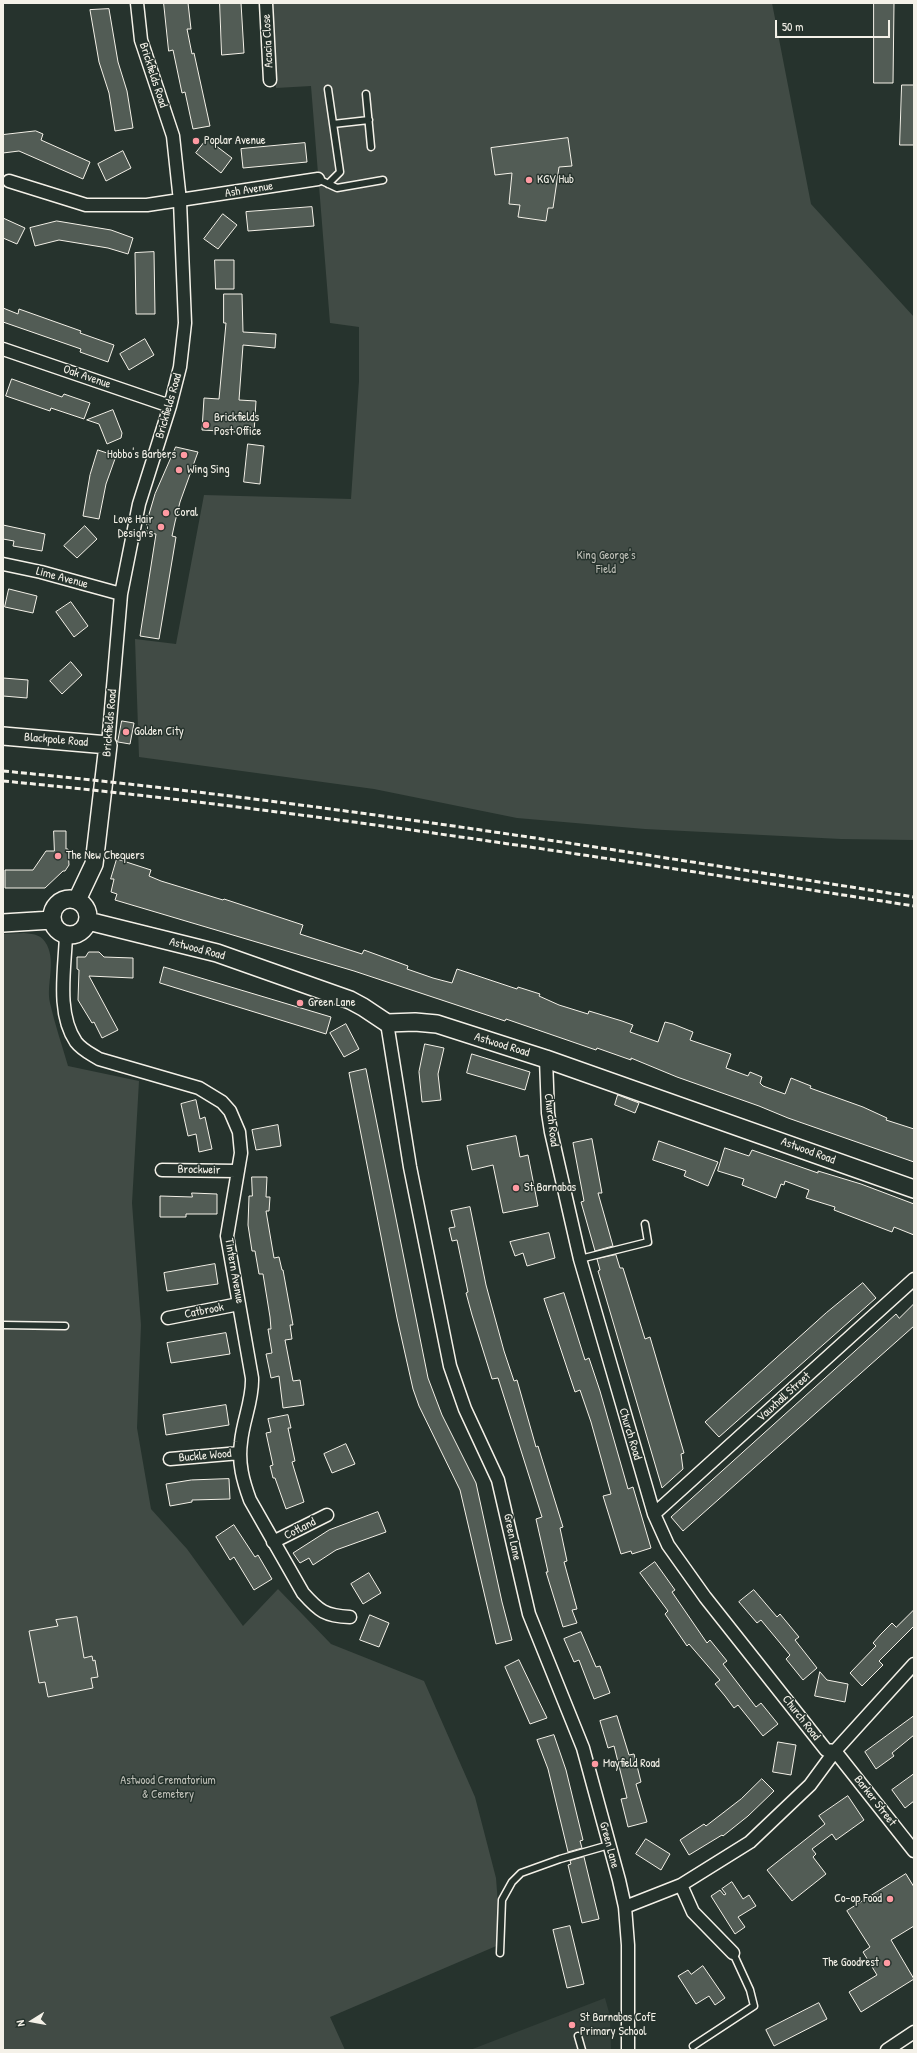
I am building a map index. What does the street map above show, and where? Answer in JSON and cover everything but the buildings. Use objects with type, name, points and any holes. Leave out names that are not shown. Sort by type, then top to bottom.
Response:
[{"type":"main road","name":"Blackpole Road","points":[[3,736],[108,745]]},
{"type":"main road","name":"Brickfields Road","points":[[77,900],[94,864],[108,745]]},
{"type":"main road","points":[[71,899],[77,900],[85,906],[88,921],[86,927],[77,934],[66,935],[57,930],[52,920],[53,909],[60,901],[71,899]]},
{"type":"main road","points":[[3,922],[52,920]]},
{"type":"main road","name":"Astwood Road","points":[[88,921],[217,953],[350,1000],[387,1023],[415,1022],[437,1024],[546,1058],[914,1189]]},
{"type":"street","name":"Brickfields Road","points":[[108,745],[121,594],[139,504],[170,406],[180,367],[185,323],[180,201],[173,136],[141,40],[137,3]]},
{"type":"street","name":"Acacia Close","points":[[266,3],[270,80]]},
{"type":"street","points":[[9,181],[86,205],[147,205],[180,201]]},
{"type":"street","name":"Ash Avenue","points":[[180,201],[323,181]]},
{"type":"street","name":"Oak Avenue","points":[[3,349],[170,406]]},
{"type":"street","name":"Lime Avenue","points":[[3,564],[41,572],[121,594]]},
{"type":"street","name":"Tintern Avenue","points":[[66,935],[63,1002],[68,1024],[76,1042],[87,1052],[99,1058],[199,1088],[222,1102],[230,1111],[239,1132],[241,1153],[227,1236],[240,1304],[253,1392],[241,1441],[240,1454],[244,1484],[250,1500],[303,1593],[314,1606],[324,1613],[333,1616],[350,1617]]},
{"type":"street","name":"Green Lane","points":[[387,1023],[410,1167],[450,1366],[465,1409],[498,1480],[529,1614],[582,1748],[625,1907],[628,1945],[628,2050]]},
{"type":"street","name":"Church Road","points":[[546,1058],[548,1113],[551,1132],[580,1259],[654,1514],[668,1545],[705,1597],[826,1750],[835,1751]]},
{"type":"street","name":"Brockweir","points":[[162,1170],[237,1171]]},
{"type":"street","name":"Vauxhall Street","points":[[654,1514],[914,1279]]},
{"type":"street","name":"Catbrook","points":[[168,1318],[240,1304]]},
{"type":"street","name":"Buckle Wood","points":[[170,1459],[240,1454]]},
{"type":"street","name":"Cotland","points":[[273,1542],[327,1515]]},
{"type":"street","points":[[625,1907],[681,1885],[750,1842],[810,1785],[835,1751],[914,1664]]},
{"type":"street","name":"Barker Street","points":[[835,1751],[914,1850]]},
{"type":"street","points":[[681,1885],[693,1912],[733,1953]]},
{"type":"street","points":[[887,2050],[914,2032]]},
{"type":"lane","points":[[323,181],[340,172],[328,89]]},
{"type":"lane","points":[[366,94],[371,147]]},
{"type":"lane","points":[[333,124],[369,120]]},
{"type":"lane","points":[[323,181],[337,188],[383,180]]},
{"type":"lane","points":[[580,1259],[648,1242],[645,1224]]},
{"type":"lane","points":[[3,1325],[65,1326]]},
{"type":"lane","points":[[500,1953],[502,1900],[512,1882],[521,1873],[560,1859],[609,1845]]},
{"type":"lane","points":[[693,2046],[754,2006],[750,1990],[733,1953]]},
{"type":"lane","points":[[578,2036],[582,2050]]},
{"type":"shaded area","name":"St Barnabas CofE Primary School","points":[[605,1998],[610,2016],[611,2050],[470,2050]]},
{"type":"green space","name":"King George's Field","points":[[273,3],[772,3],[811,204],[914,317],[914,840],[841,839],[645,829],[517,818],[374,789],[139,757],[135,639],[176,644],[204,495],[351,499],[359,381],[359,327],[330,323],[311,86],[276,88]]},
{"type":"green space","name":"Astwood Crematorium & Cemetery","points":[[24,933],[35,935],[43,939],[50,952],[50,1003],[68,1066],[139,1081],[132,1203],[141,1325],[137,1428],[151,1509],[187,1549],[243,1626],[278,1589],[331,1644],[424,1681],[475,1797],[496,1878],[501,1944],[330,2017],[345,2050],[3,2050],[3,934]]},
{"type":"railway","points":[[3,771],[231,796],[345,811],[687,861],[914,897]]},
{"type":"railway","points":[[3,781],[231,806],[345,821],[573,853],[914,906]]},
{"type":"place","name":"Poplar Avenue","points":[[196,141]]},
{"type":"place","name":"KGV Hub","points":[[529,180]]},
{"type":"place","name":"Brickfields Post Office","points":[[206,425]]},
{"type":"place","name":"Hobbo's Barbers","points":[[184,455]]},
{"type":"place","name":"Wing Sing","points":[[179,470]]},
{"type":"place","name":"Coral","points":[[166,513]]},
{"type":"place","name":"Love Hair Design's","points":[[161,527]]},
{"type":"place","name":"Golden City","points":[[126,732]]},
{"type":"place","name":"The New Chequers","points":[[58,856]]},
{"type":"place","name":"Green Lane","points":[[300,1003]]},
{"type":"place","name":"St Barnabas","points":[[516,1188]]},
{"type":"place","name":"Mayfield Road","points":[[595,1764]]},
{"type":"place","name":"Co-op Food","points":[[890,1899]]},
{"type":"place","name":"The Goodrest","points":[[887,1963]]},
{"type":"place","name":"St Barnabas CofE Primary School","points":[[572,2025]]}]
